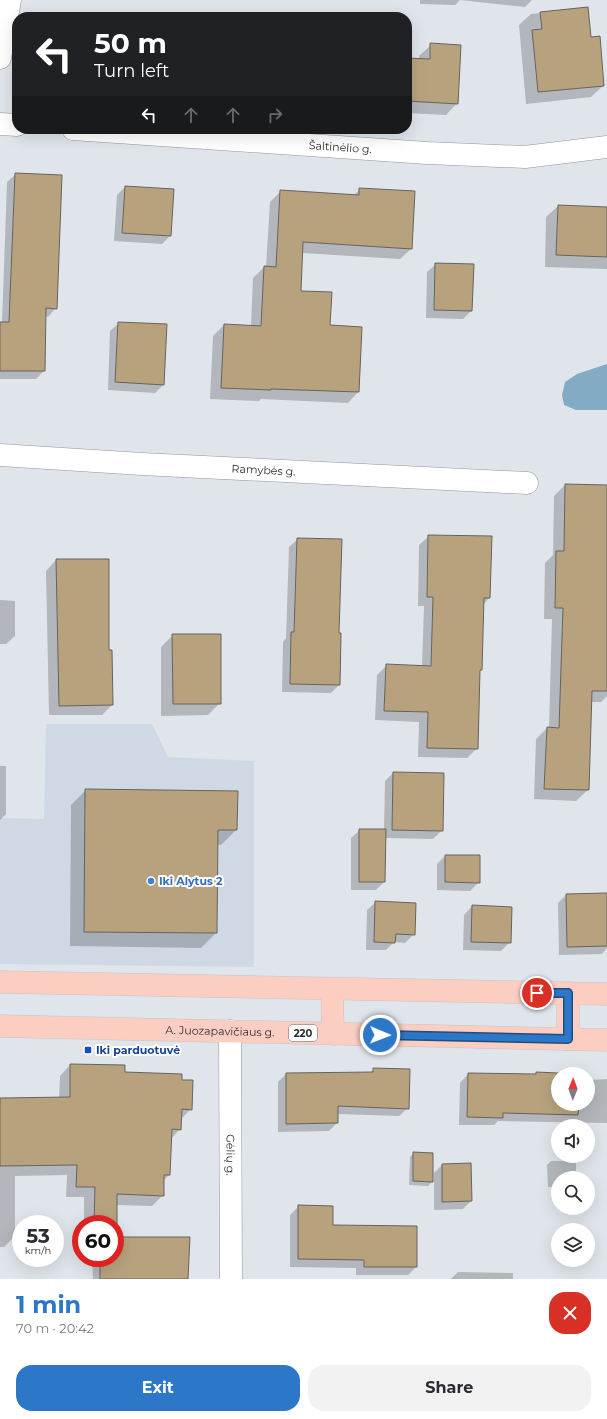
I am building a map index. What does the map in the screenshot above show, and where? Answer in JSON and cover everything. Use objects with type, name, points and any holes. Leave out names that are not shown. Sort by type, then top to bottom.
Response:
[{"type":"main road","points":[[0,982],[607,994]]},
{"type":"main road","points":[[332,989],[333,1034]]},
{"type":"main road","points":[[568,993],[568,1039]]},
{"type":"main road","name":"A. Juozapavičiaus g.","points":[[0,1026],[607,1040]]},
{"type":"street","points":[[0,58],[10,0]]},
{"type":"street","points":[[0,124],[12,125]]},
{"type":"street","name":"Šaltinėlio g.","points":[[147,134],[427,153],[525,157],[607,147]]},
{"type":"street","name":"Ramybės g.","points":[[0,455],[142,464],[527,483]]},
{"type":"street","name":"Gėlių g.","points":[[230,1031],[231,1279]]},
{"type":"shaded area","points":[[46,724],[152,724],[168,757],[254,761],[254,967],[0,964],[0,818],[44,819]]},
{"type":"water","points":[[607,364],[607,410],[576,410],[564,405],[562,395],[565,382],[577,374]]},
{"type":"building","points":[[588,7],[591,37],[600,36],[604,86],[538,92],[532,30],[542,29],[540,12]]},
{"type":"building","points":[[430,43],[461,45],[458,104],[412,101],[412,58],[430,59]]},
{"type":"building","points":[[15,173],[62,175],[57,309],[46,308],[45,371],[0,371],[0,322],[9,322]]},
{"type":"building","points":[[125,186],[174,189],[171,236],[122,233]]},
{"type":"building","points":[[359,188],[415,191],[412,249],[303,242],[301,291],[332,292],[330,325],[362,327],[359,392],[221,388],[224,324],[261,326],[264,266],[276,267],[280,190],[359,195]]},
{"type":"building","points":[[558,205],[607,207],[607,257],[556,255]]},
{"type":"building","points":[[435,263],[474,264],[472,311],[434,310]]},
{"type":"building","points":[[118,322],[167,324],[164,385],[115,382]]},
{"type":"building","points":[[565,484],[607,485],[607,691],[592,691],[589,790],[544,789],[547,727],[559,728],[563,608],[555,608],[556,551],[564,551]]},
{"type":"building","points":[[428,535],[492,536],[490,598],[484,598],[478,749],[427,748],[428,712],[384,711],[386,664],[431,666],[433,597],[427,597]]},
{"type":"building","points":[[297,538],[342,539],[339,633],[341,633],[340,685],[290,684],[291,632],[294,632]]},
{"type":"building","points":[[56,559],[109,559],[109,650],[112,650],[113,705],[59,706]]},
{"type":"building","points":[[172,634],[221,634],[221,704],[173,704]]},
{"type":"building","points":[[393,772],[444,773],[443,831],[392,830]]},
{"type":"building","name":"Iki Alytus 2","points":[[85,789],[238,791],[237,830],[218,830],[217,933],[84,932]]},
{"type":"building","points":[[359,829],[386,829],[385,882],[359,882]]},
{"type":"building","points":[[445,855],[480,855],[480,883],[445,882]]},
{"type":"building","points":[[607,893],[607,946],[567,947],[566,894]]},
{"type":"building","points":[[375,901],[416,903],[415,935],[396,934],[395,943],[374,942]]},
{"type":"building","points":[[472,905],[512,907],[511,943],[471,942]]},
{"type":"building","points":[[70,1064],[125,1065],[125,1072],[182,1074],[182,1080],[193,1080],[192,1110],[182,1109],[181,1130],[172,1129],[170,1175],[164,1175],[164,1196],[117,1194],[117,1215],[94,1215],[95,1187],[76,1187],[77,1165],[0,1166],[0,1098],[70,1097]]},
{"type":"building","points":[[373,1068],[410,1069],[409,1109],[338,1106],[338,1123],[286,1124],[286,1073],[373,1072]]},
{"type":"building","points":[[536,1072],[551,1073],[551,1111],[578,1111],[578,1115],[503,1113],[503,1118],[467,1117],[468,1073],[536,1074]]},
{"type":"building","points":[[413,1152],[433,1153],[433,1182],[413,1181]]},
{"type":"building","points":[[471,1163],[472,1201],[442,1202],[442,1164]]},
{"type":"building","points":[[298,1205],[333,1206],[333,1225],[417,1226],[417,1267],[364,1267],[364,1260],[298,1259]]},
{"type":"building","points":[[124,1237],[190,1237],[188,1279],[100,1279],[100,1267],[124,1267]]},
{"type":"place","name":"Iki Alytus 2","points":[[151,881]]},
{"type":"place","name":"Iki parduotuvė","points":[[88,1050]]},
{"type":"route","points":[[380,1035],[568,1039],[568,993],[537,993]]}]
